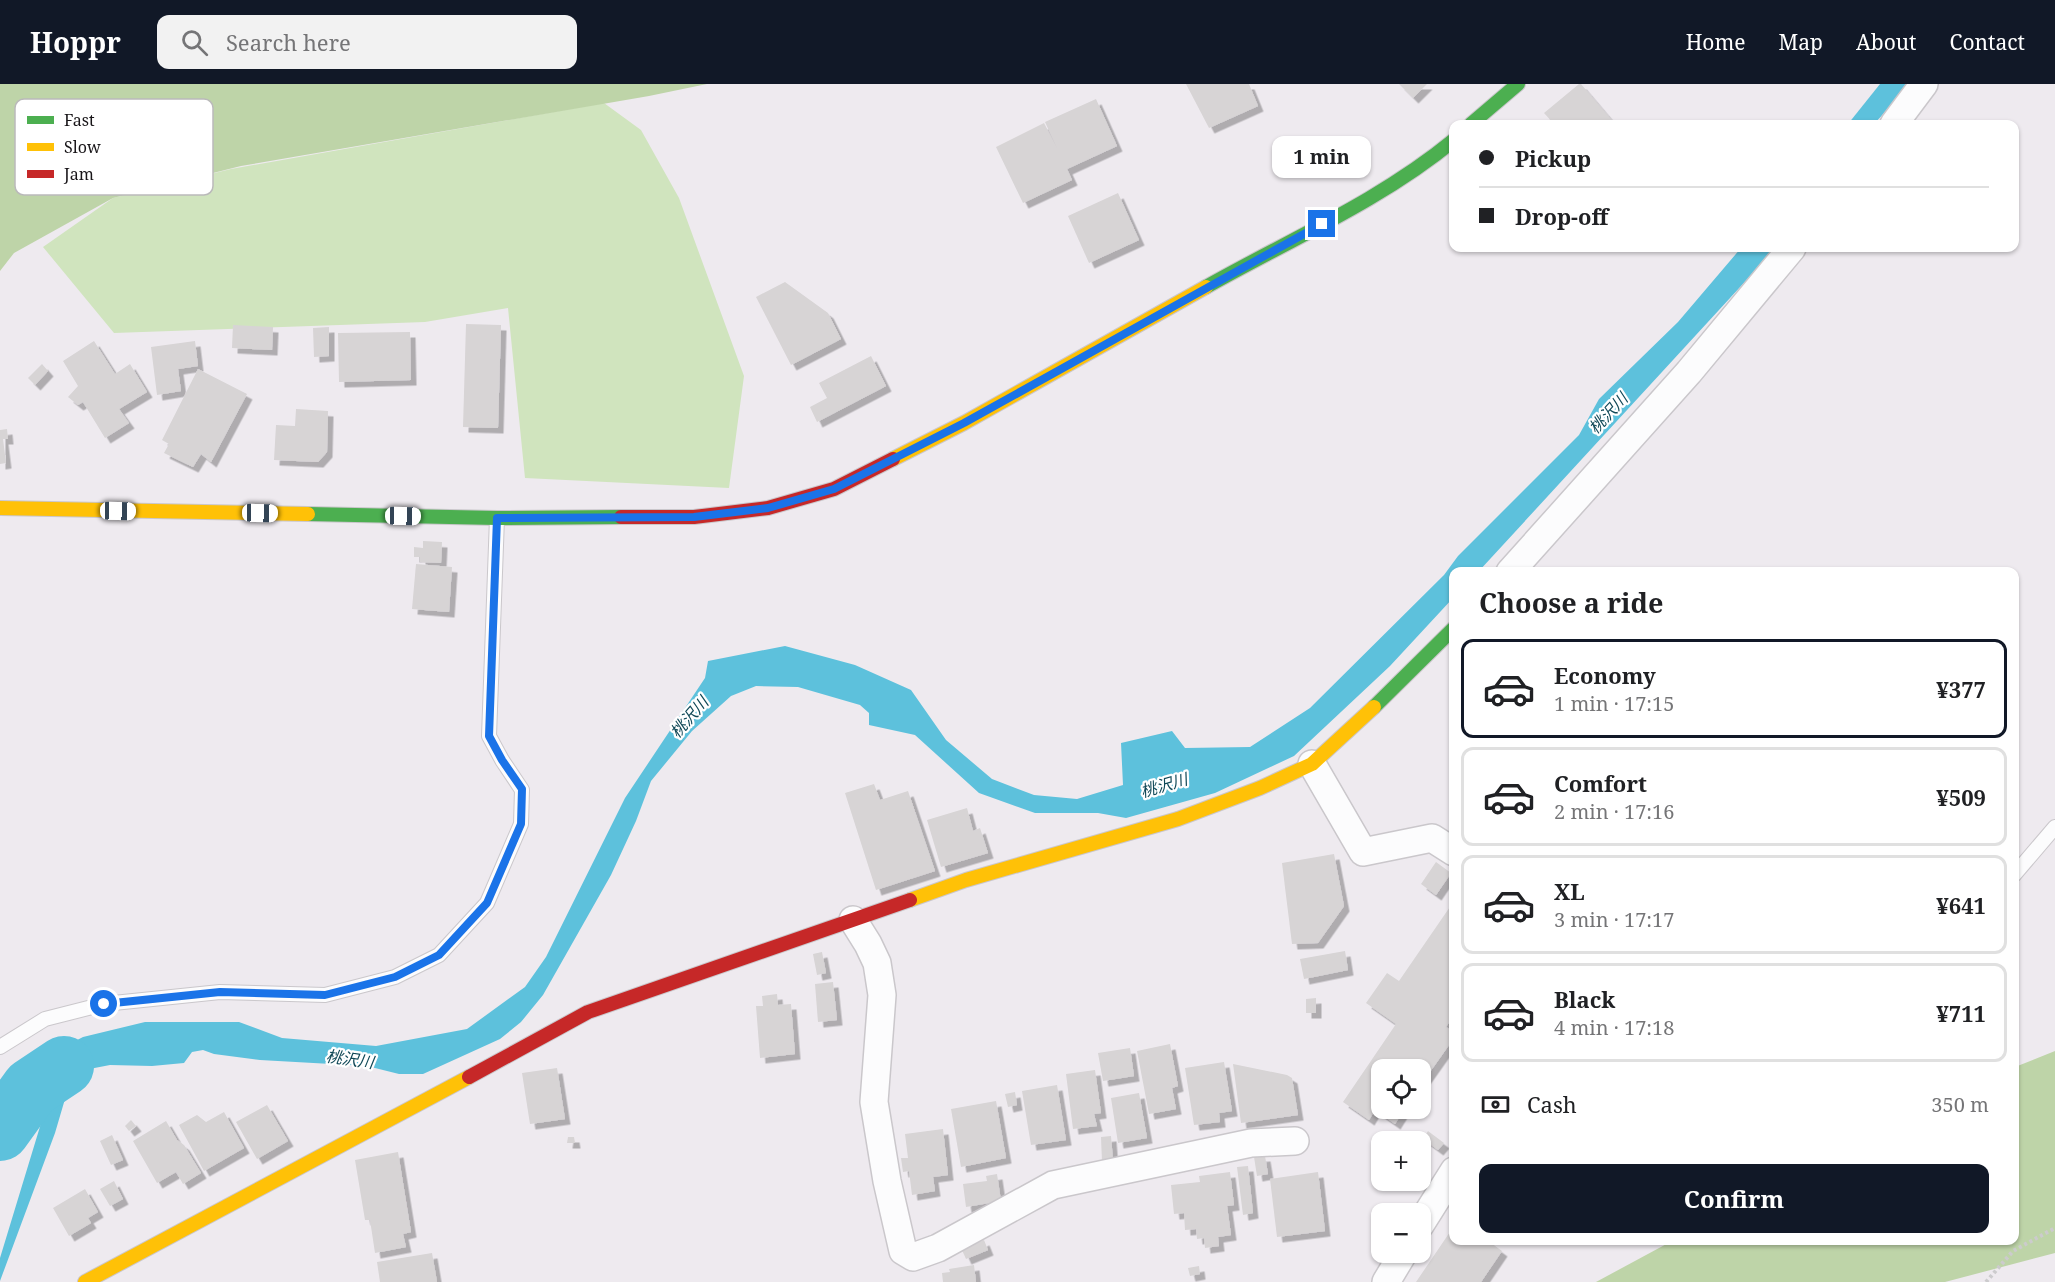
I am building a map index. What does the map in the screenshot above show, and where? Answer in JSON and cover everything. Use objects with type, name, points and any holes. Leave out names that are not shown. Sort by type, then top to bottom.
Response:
[{"type":"street","points":[[1476,120],[1518,84]]},
{"type":"street","points":[[1897,120],[1924,84]]},
{"type":"street","points":[[0,508],[497,518],[694,517],[768,508],[834,489],[964,423],[1259,257],[1343,213],[1424,165],[1449,144]]},
{"type":"street","points":[[1514,567],[1689,372],[1789,252]]},
{"type":"street","points":[[85,1282],[382,1125],[588,1012],[966,880],[1178,819],[1260,788],[1312,764],[1378,704],[1449,633]]},
{"type":"street","points":[[1312,764],[1363,852],[1432,838],[1449,849]]},
{"type":"street","points":[[853,920],[877,963],[882,995],[874,1102],[903,1251],[913,1257],[938,1248],[1053,1185],[1251,1143],[1295,1141]]},
{"type":"street","points":[[1431,1208],[1449,1179]]},
{"type":"street","points":[[1386,1282],[1397,1263]]},
{"type":"lane","points":[[0,1047],[45,1019],[104,1004],[220,992],[325,995],[395,977],[439,955],[487,903],[521,824],[522,789],[489,736],[497,518]]},
{"type":"lane","points":[[2019,869],[2053,832]]},
{"type":"path","points":[[1986,1282],[2013,1251],[2055,1228]]},
{"type":"green space","points":[[0,84],[707,84],[241,166],[213,173],[213,99],[15,99],[15,195],[125,195],[113,198],[14,253],[0,271]]},
{"type":"green space","points":[[604,103],[641,130],[679,198],[744,376],[729,488],[525,478],[508,308],[425,322],[114,333],[43,247],[113,198],[125,195],[213,195],[213,173]]},
{"type":"green space","points":[[2055,1051],[2055,1253],[1945,1282],[1596,1282],[1665,1245],[2019,1245],[2019,1065]]},
{"type":"water","points":[[1880,84],[1911,84],[1878,120],[1851,120]]},
{"type":"water","points":[[1738,252],[1772,252],[1483,567],[1450,567],[1458,556],[1579,435],[1599,399],[1678,322]]},
{"type":"water","points":[[1449,568],[1449,602],[1390,666],[1294,756],[1215,793],[1126,818],[1098,813],[1035,813],[979,793],[915,735],[869,725],[869,713],[860,705],[798,687],[756,686],[731,696],[692,731],[651,781],[636,821],[611,875],[543,995],[521,1022],[500,1039],[423,1074],[399,1074],[367,1066],[260,1060],[214,1054],[203,1050],[192,1052],[184,1063],[152,1066],[110,1065],[79,1071],[70,1082],[55,1133],[0,1281],[0,1258],[49,1097],[0,1161],[0,1139],[7,1127],[8,1106],[0,1080],[83,1037],[145,1022],[239,1022],[282,1038],[376,1046],[467,1029],[525,987],[546,957],[625,798],[705,678],[708,661],[785,646],[855,665],[911,690],[946,740],[992,779],[1034,795],[1077,799],[1123,785],[1121,743],[1172,731],[1185,748],[1250,747],[1310,708]]},
{"type":"building","points":[[1186,84],[1249,84],[1258,106],[1209,128]]},
{"type":"building","points":[[1399,84],[1427,84],[1413,98]]},
{"type":"building","points":[[1581,84],[1612,120],[1550,120],[1544,113]]},
{"type":"building","points":[[1096,99],[1117,146],[1067,169],[1072,180],[1023,203],[996,147],[1044,123],[1057,148],[1045,122]]},
{"type":"building","points":[[1118,193],[1139,240],[1089,263],[1068,216]]},
{"type":"building","points":[[785,282],[828,313],[841,339],[791,365],[756,297]]},
{"type":"building","points":[[466,324],[501,325],[498,428],[463,427]]},
{"type":"building","points":[[233,325],[273,327],[272,350],[232,348]]},
{"type":"building","points":[[329,327],[329,356],[314,357],[313,328]]},
{"type":"building","points":[[410,332],[411,380],[339,382],[338,333]]},
{"type":"building","points":[[94,341],[115,374],[130,364],[147,392],[119,409],[129,423],[105,438],[83,402],[78,405],[68,397],[78,386],[63,361]]},
{"type":"building","points":[[195,341],[198,366],[178,369],[181,391],[157,395],[151,347]]},
{"type":"building","points":[[871,356],[886,386],[817,422],[810,407],[827,398],[819,383]]},
{"type":"building","points":[[42,364],[48,371],[35,385],[28,378]]},
{"type":"building","points":[[198,369],[247,394],[211,462],[201,454],[193,467],[164,453],[169,444],[162,440]]},
{"type":"building","points":[[296,409],[328,411],[327,452],[318,462],[274,460],[276,425],[295,426]]},
{"type":"building","points":[[7,429],[8,439],[3,439],[6,463],[0,464],[0,430]]},
{"type":"building","points":[[423,541],[442,542],[441,563],[420,562],[420,557],[414,557],[414,547],[423,548]]},
{"type":"building","points":[[416,564],[452,567],[449,612],[412,609]]},
{"type":"building","points":[[874,784],[880,800],[908,791],[935,871],[876,890],[845,793]]},
{"type":"building","points":[[967,808],[973,831],[980,828],[988,853],[941,867],[927,820]]},
{"type":"building","points":[[1334,854],[1344,906],[1318,943],[1292,944],[1282,863]]},
{"type":"building","points":[[1436,862],[1449,872],[1449,876],[1436,895],[1421,884]]},
{"type":"building","points":[[1449,908],[1449,1022],[1446,1027],[1449,1029],[1449,1045],[1431,1070],[1431,1059],[1372,1059],[1396,1024],[1366,1003],[1387,973],[1399,981]]},
{"type":"building","points":[[1345,951],[1348,970],[1304,979],[1300,959]]},
{"type":"building","points":[[822,952],[826,973],[817,975],[813,954]]},
{"type":"building","points":[[833,982],[837,1020],[818,1022],[815,984]]},
{"type":"building","points":[[777,994],[778,1005],[791,1004],[795,1054],[760,1058],[756,1006],[763,1006],[762,996]]},
{"type":"building","points":[[1316,998],[1316,1013],[1306,1013],[1306,999]]},
{"type":"building","points":[[1170,1044],[1178,1086],[1172,1088],[1176,1109],[1149,1114],[1137,1051]]},
{"type":"building","points":[[1130,1048],[1134,1076],[1103,1081],[1098,1053]]},
{"type":"building","points":[[1371,1061],[1371,1117],[1369,1120],[1343,1102]]},
{"type":"building","points":[[1224,1062],[1232,1111],[1219,1113],[1220,1122],[1194,1125],[1185,1068]]},
{"type":"building","points":[[1233,1064],[1292,1078],[1298,1115],[1241,1123]]},
{"type":"building","points":[[557,1068],[565,1119],[530,1124],[522,1073]]},
{"type":"building","points":[[1095,1070],[1101,1113],[1094,1114],[1097,1126],[1073,1129],[1066,1074]]},
{"type":"building","points":[[1057,1085],[1066,1140],[1031,1145],[1022,1091]]},
{"type":"building","points":[[1015,1092],[1017,1105],[1008,1107],[1005,1094]]},
{"type":"building","points":[[1139,1093],[1147,1138],[1118,1143],[1111,1098]]},
{"type":"building","points":[[996,1101],[1006,1158],[961,1167],[951,1109]]},
{"type":"building","points":[[267,1105],[288,1141],[257,1159],[236,1122]]},
{"type":"building","points":[[224,1112],[244,1148],[204,1171],[179,1125],[197,1115],[206,1122]]},
{"type":"building","points":[[1388,1119],[1398,1119],[1395,1124]]},
{"type":"building","points":[[131,1120],[136,1126],[129,1131],[125,1126]]},
{"type":"building","points":[[166,1121],[201,1173],[183,1184],[176,1172],[157,1183],[133,1141]]},
{"type":"building","points":[[943,1129],[948,1175],[933,1177],[935,1191],[912,1195],[909,1171],[903,1172],[901,1158],[908,1158],[905,1134]]},
{"type":"building","points":[[1431,1133],[1444,1143],[1438,1150],[1431,1145]]},
{"type":"building","points":[[112,1135],[123,1160],[111,1165],[100,1141]]},
{"type":"building","points":[[1111,1136],[1113,1161],[1102,1162],[1101,1137]]},
{"type":"building","points":[[568,1137],[574,1137],[575,1143],[567,1143]]},
{"type":"building","points":[[398,1152],[411,1232],[403,1234],[406,1247],[375,1253],[370,1220],[365,1220],[355,1160]]},
{"type":"building","points":[[1265,1156],[1268,1174],[1257,1176],[1254,1157]]},
{"type":"building","points":[[1248,1166],[1253,1213],[1243,1215],[1237,1167]]},
{"type":"building","points":[[1230,1172],[1234,1205],[1227,1206],[1231,1235],[1218,1237],[1219,1246],[1205,1248],[1204,1238],[1197,1239],[1196,1229],[1185,1230],[1184,1213],[1174,1214],[1171,1185],[1200,1182],[1199,1176]]},
{"type":"building","points":[[1318,1172],[1325,1231],[1277,1237],[1270,1179]]},
{"type":"building","points":[[997,1174],[1001,1201],[966,1207],[963,1184],[987,1181],[986,1176]]},
{"type":"building","points":[[114,1181],[123,1199],[110,1206],[100,1189]]},
{"type":"building","points":[[85,1189],[98,1212],[88,1218],[91,1223],[69,1236],[53,1208]]},
{"type":"building","points":[[1449,1233],[1449,1245],[1494,1245],[1502,1251],[1481,1282],[1416,1282]]},
{"type":"building","points":[[984,1240],[988,1250],[966,1259],[962,1250]]},
{"type":"building","points":[[432,1253],[437,1282],[380,1282],[377,1262]]},
{"type":"building","points":[[974,1265],[976,1282],[943,1282],[942,1273],[950,1272],[949,1269]]},
{"type":"building","points":[[1199,1266],[1200,1274],[1190,1276],[1188,1268]]},
{"type":"waterway","name":"桃沢川","points":[[0,1131],[31,1088],[64,1066]]},
{"type":"traffic: fast","points":[[1476,120],[1518,84]]},
{"type":"traffic: fast","points":[[1206,287],[1365,201],[1426,162],[1449,144]]},
{"type":"traffic: fast","points":[[308,514],[497,518],[621,517]]},
{"type":"traffic: fast","points":[[1374,707],[1449,633]]},
{"type":"traffic: slow","points":[[893,459],[964,423],[1206,287]]},
{"type":"traffic: slow","points":[[0,508],[308,514]]},
{"type":"traffic: slow","points":[[910,900],[966,880],[1178,819],[1260,788],[1312,764],[1374,707]]},
{"type":"traffic: slow","points":[[85,1282],[469,1077]]},
{"type":"traffic: jam","points":[[621,517],[694,517],[768,508],[834,489],[893,459]]},
{"type":"traffic: jam","points":[[469,1077],[588,1012],[910,900]]},
{"type":"route","points":[[104,1004],[220,992],[325,995],[395,977],[439,955],[487,903],[521,824],[522,789],[489,736],[497,518],[694,517],[768,508],[834,489],[964,423],[1322,224]]}]
